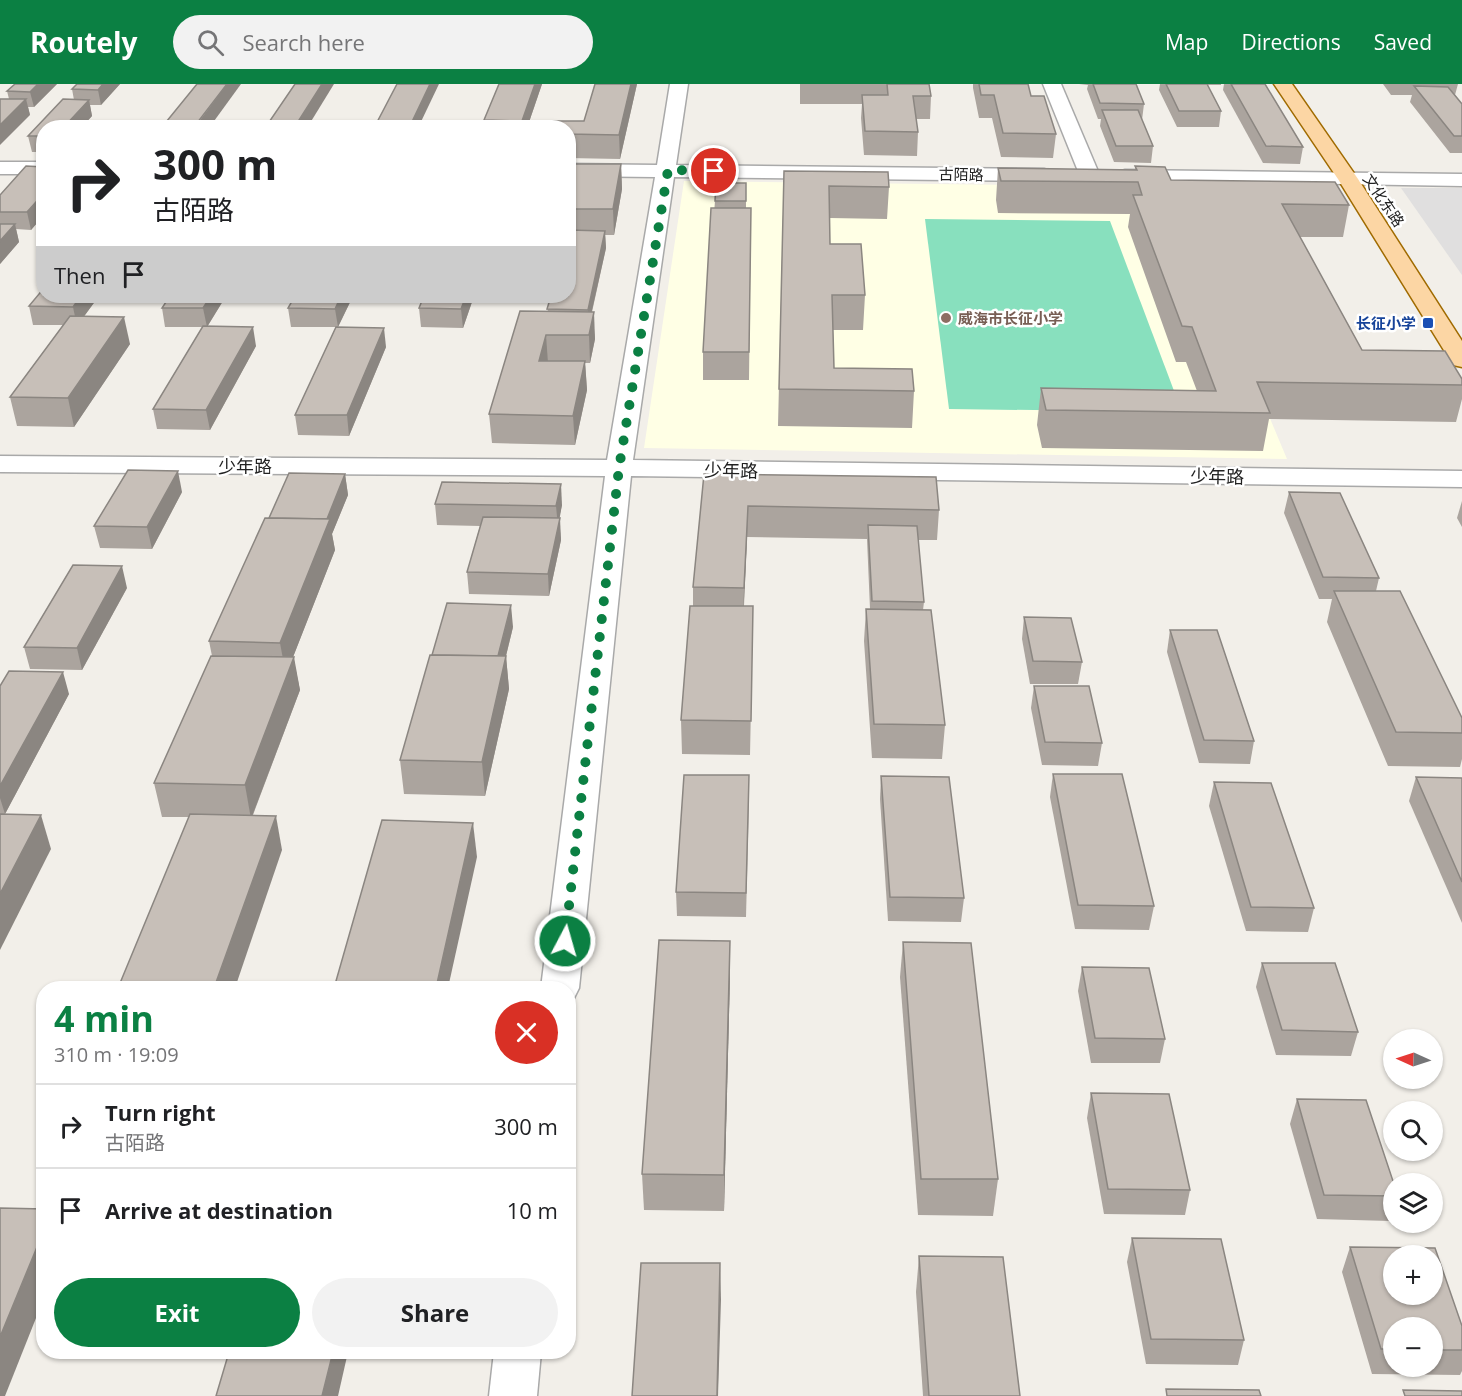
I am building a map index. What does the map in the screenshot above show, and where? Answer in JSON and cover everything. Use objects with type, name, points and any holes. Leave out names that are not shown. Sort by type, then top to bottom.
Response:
[{"type":"main road","points":[[1283,84],[1348,179],[1462,360]]},
{"type":"main road","name":"文化东路","points":[[1305,84],[1416,248]]},
{"type":"street","points":[[561,981],[619,468],[668,170],[679,84]]},
{"type":"street","points":[[1052,84],[1090,176]]},
{"type":"street","points":[[0,168],[36,168]]},
{"type":"street","name":"古陌路","points":[[576,170],[1462,180]]},
{"type":"street","name":"少年路","points":[[0,464],[619,468],[1462,479]]},
{"type":"street","points":[[513,1396],[517,1359]]},
{"type":"shaded area","name":"威海市长征小学","points":[[684,181],[1173,187],[1287,459],[644,448]]},
{"type":"shaded area","points":[[1401,188],[1462,188],[1462,275]]},
{"type":"green space","points":[[925,219],[1110,221],[1182,412],[949,409]]},
{"type":"building","points":[[15,84],[38,84],[30,92],[7,91]]},
{"type":"building","points":[[77,84],[103,84],[98,90],[72,89]]},
{"type":"building","points":[[197,84],[227,84],[199,120],[168,120]]},
{"type":"building","points":[[295,84],[322,84],[299,120],[270,120]]},
{"type":"building","points":[[397,84],[430,84],[413,120],[378,120]]},
{"type":"building","points":[[499,84],[535,84],[522,120],[484,120]]},
{"type":"building","points":[[595,84],[631,84],[619,135],[576,134],[576,121],[584,121]]},
{"type":"building","points":[[887,84],[929,84],[931,96],[913,96],[918,132],[865,131],[862,95],[888,95]]},
{"type":"building","points":[[979,84],[1028,84],[1031,96],[1044,96],[1056,134],[1003,133],[994,95],[981,95]]},
{"type":"building","points":[[1093,84],[1136,84],[1144,104],[1100,103]]},
{"type":"building","points":[[1166,84],[1207,84],[1221,111],[1179,111]]},
{"type":"building","points":[[1231,84],[1265,84],[1303,147],[1266,146]]},
{"type":"building","points":[[1414,86],[1448,87],[1462,104],[1462,136],[1454,136]]},
{"type":"building","points":[[0,99],[26,99],[0,125]]},
{"type":"building","points":[[63,99],[89,100],[70,120],[43,120]]},
{"type":"building","points":[[1102,110],[1138,110],[1153,146],[1116,146]]},
{"type":"building","points":[[36,128],[36,136],[28,136]]},
{"type":"building","points":[[576,164],[621,164],[613,209],[576,209]]},
{"type":"building","points":[[26,166],[36,167],[36,202],[27,212],[0,212],[0,195]]},
{"type":"building","points":[[1135,166],[1165,167],[1171,180],[1335,182],[1349,205],[1282,204],[1362,350],[1445,351],[1462,379],[1462,385],[1257,382],[1270,413],[1046,410],[1041,388],[1216,391],[1192,327],[1182,326],[1133,195],[1142,195],[1138,182],[1001,181],[998,168],[1137,170]]},
{"type":"building","points":[[784,171],[888,172],[889,187],[829,186],[830,244],[861,244],[865,295],[832,295],[834,368],[912,369],[914,391],[779,389]]},
{"type":"building","points":[[716,183],[746,183],[746,201],[715,201]]},
{"type":"building","points":[[711,208],[751,208],[749,352],[703,352]]},
{"type":"building","points":[[0,224],[15,224],[0,241]]},
{"type":"building","points":[[576,230],[605,231],[588,310],[547,309],[549,303],[576,303]]},
{"type":"building","points":[[36,298],[36,303],[76,303],[73,307],[29,306]]},
{"type":"building","points":[[165,303],[206,303],[203,308],[162,308]]},
{"type":"building","points":[[291,303],[338,303],[335,309],[288,308]]},
{"type":"building","points":[[421,303],[463,303],[461,309],[419,308]]},
{"type":"building","points":[[520,311],[594,312],[589,335],[546,335],[539,361],[585,361],[573,416],[489,414]]},
{"type":"building","points":[[70,316],[124,317],[68,398],[10,397]]},
{"type":"building","points":[[203,326],[253,327],[206,410],[153,409]]},
{"type":"building","points":[[336,327],[384,328],[347,415],[295,415]]},
{"type":"building","points":[[128,470],[178,471],[147,527],[94,526]]},
{"type":"building","points":[[289,473],[345,474],[327,519],[269,518]]},
{"type":"building","points":[[704,474],[936,477],[939,510],[748,506],[744,588],[693,587]]},
{"type":"building","points":[[442,482],[561,484],[556,506],[435,504]]},
{"type":"building","points":[[1289,492],[1340,493],[1379,578],[1323,577]]},
{"type":"building","points":[[483,517],[560,518],[548,574],[467,572]]},
{"type":"building","points":[[265,518],[330,519],[280,643],[209,641]]},
{"type":"building","points":[[868,525],[917,526],[924,602],[872,601]]},
{"type":"building","points":[[73,565],[122,566],[77,648],[24,647]]},
{"type":"building","points":[[1334,591],[1400,591],[1462,718],[1462,733],[1396,732]]},
{"type":"building","points":[[447,603],[511,605],[498,656],[432,655]]},
{"type":"building","points":[[690,606],[753,606],[751,721],[681,720]]},
{"type":"building","points":[[866,609],[931,610],[945,725],[874,724]]},
{"type":"building","points":[[1024,617],[1071,618],[1082,662],[1033,661]]},
{"type":"building","points":[[1170,630],[1217,630],[1254,741],[1204,740]]},
{"type":"building","points":[[430,655],[506,656],[482,762],[400,760]]},
{"type":"building","points":[[211,656],[294,657],[245,785],[154,783]]},
{"type":"building","points":[[9,671],[63,672],[0,786],[0,686]]},
{"type":"building","points":[[1034,686],[1089,686],[1102,743],[1045,742]]},
{"type":"building","points":[[1053,774],[1122,774],[1154,906],[1078,905]]},
{"type":"building","points":[[684,775],[749,775],[746,893],[676,892]]},
{"type":"building","points":[[881,776],[949,777],[964,898],[890,897]]},
{"type":"building","points":[[1416,777],[1462,778],[1462,882]]},
{"type":"building","points":[[1214,782],[1271,783],[1314,908],[1251,907]]},
{"type":"building","points":[[0,814],[41,815],[0,894]]},
{"type":"building","points":[[190,814],[276,816],[217,981],[121,981]]},
{"type":"building","points":[[382,820],[473,823],[438,981],[336,981]]},
{"type":"building","points":[[659,940],[730,941],[724,1175],[642,1174]]},
{"type":"building","points":[[903,942],[971,943],[998,1179],[921,1179]]},
{"type":"building","points":[[1262,963],[1335,963],[1358,1032],[1282,1030]]},
{"type":"building","points":[[1082,967],[1149,968],[1165,1039],[1095,1038]]},
{"type":"building","points":[[1091,1093],[1169,1094],[1190,1190],[1108,1189]]},
{"type":"building","points":[[1297,1099],[1366,1100],[1383,1151],[1383,1161],[1386,1161],[1390,1173],[1383,1173],[1383,1196],[1324,1195]]},
{"type":"building","points":[[0,1208],[36,1209],[36,1249],[0,1337]]},
{"type":"building","points":[[1132,1238],[1221,1239],[1244,1340],[1151,1339]]},
{"type":"building","points":[[1350,1247],[1383,1247],[1383,1305],[1443,1305],[1443,1271],[1462,1326],[1462,1350],[1443,1350],[1443,1317],[1383,1317],[1383,1349],[1381,1349]]},
{"type":"building","points":[[919,1256],[1003,1257],[1020,1396],[929,1396]]},
{"type":"building","points":[[641,1263],[720,1263],[717,1396],[632,1396]]},
{"type":"building","points":[[227,1359],[331,1359],[322,1396],[216,1396]]},
{"type":"building","points":[[1166,1389],[1259,1390],[1261,1396],[1167,1396]]},
{"type":"building","points":[[1403,1390],[1462,1391],[1462,1396],[1405,1396]]},
{"type":"place","name":"威海市长征小学","points":[[946,318]]},
{"type":"place","name":"长征小学","points":[[1428,323]]},
{"type":"route","points":[[565,941],[619,468],[668,170],[714,171]]}]
